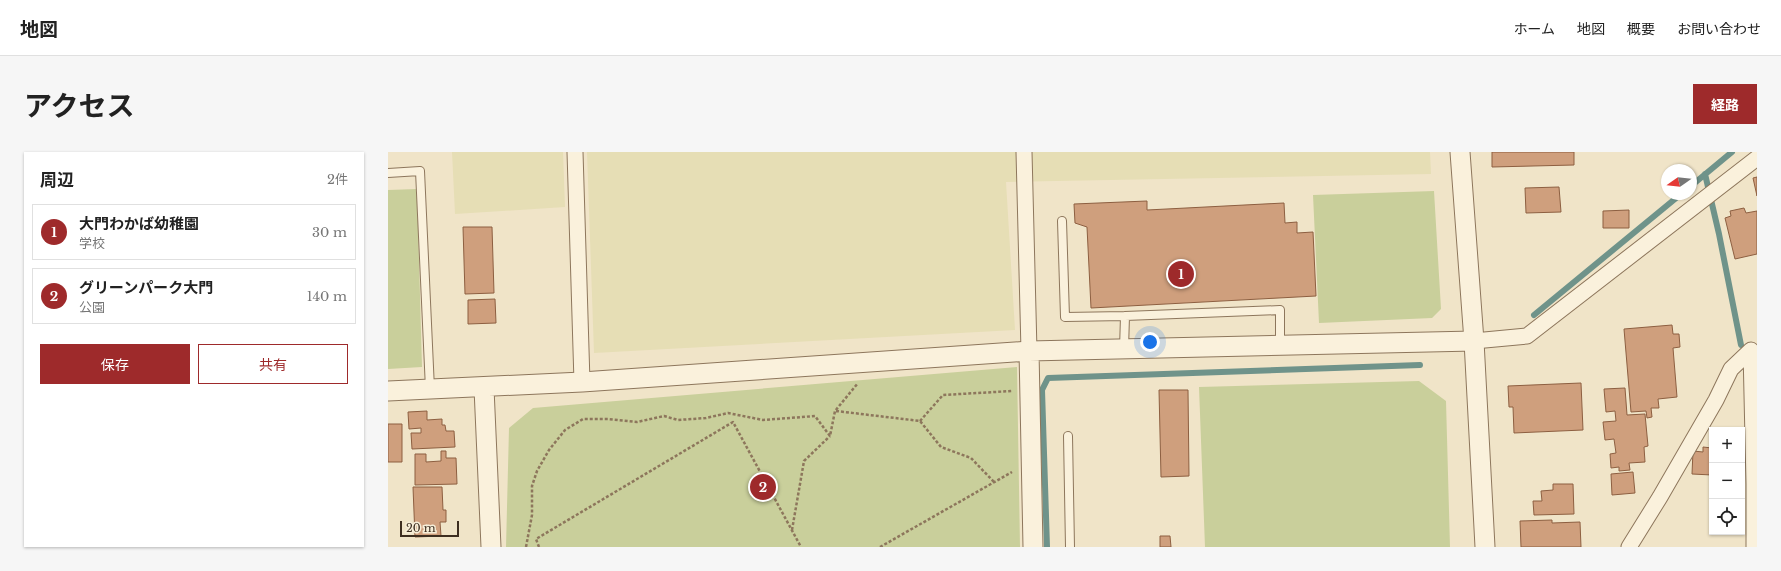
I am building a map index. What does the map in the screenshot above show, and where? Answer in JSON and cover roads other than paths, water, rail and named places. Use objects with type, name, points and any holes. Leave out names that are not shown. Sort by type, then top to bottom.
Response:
[{"type":"street","points":[[575,152],[582,382]]},
{"type":"street","points":[[1024,152],[1033,547]]},
{"type":"street","points":[[1460,152],[1474,341],[1485,547]]},
{"type":"street","points":[[388,391],[484,388],[582,382],[1029,351],[1474,341],[1527,336],[1757,158]]},
{"type":"street","points":[[1754,346],[1756,484],[1754,547]]},
{"type":"street","points":[[1629,547],[1716,400],[1731,368],[1754,346]]},
{"type":"street","points":[[484,388],[491,547]]},
{"type":"lane","points":[[388,173],[420,171],[430,390]]},
{"type":"lane","points":[[1062,221],[1065,317],[1280,310],[1280,346]]},
{"type":"lane","points":[[1124,349],[1125,316]]},
{"type":"lane","points":[[1068,436],[1070,547]]},
{"type":"waterway","points":[[1697,181],[1732,152]]},
{"type":"waterway","points":[[1705,174],[1719,234],[1741,345]]},
{"type":"waterway","points":[[1534,315],[1674,200]]},
{"type":"waterway","points":[[1047,547],[1042,390],[1048,378],[1420,365]]},
{"type":"place","name":"大門わかば幼稚園","points":[[1181,274]]},
{"type":"place","name":"グリーンパーク大門","points":[[763,487]]}]
